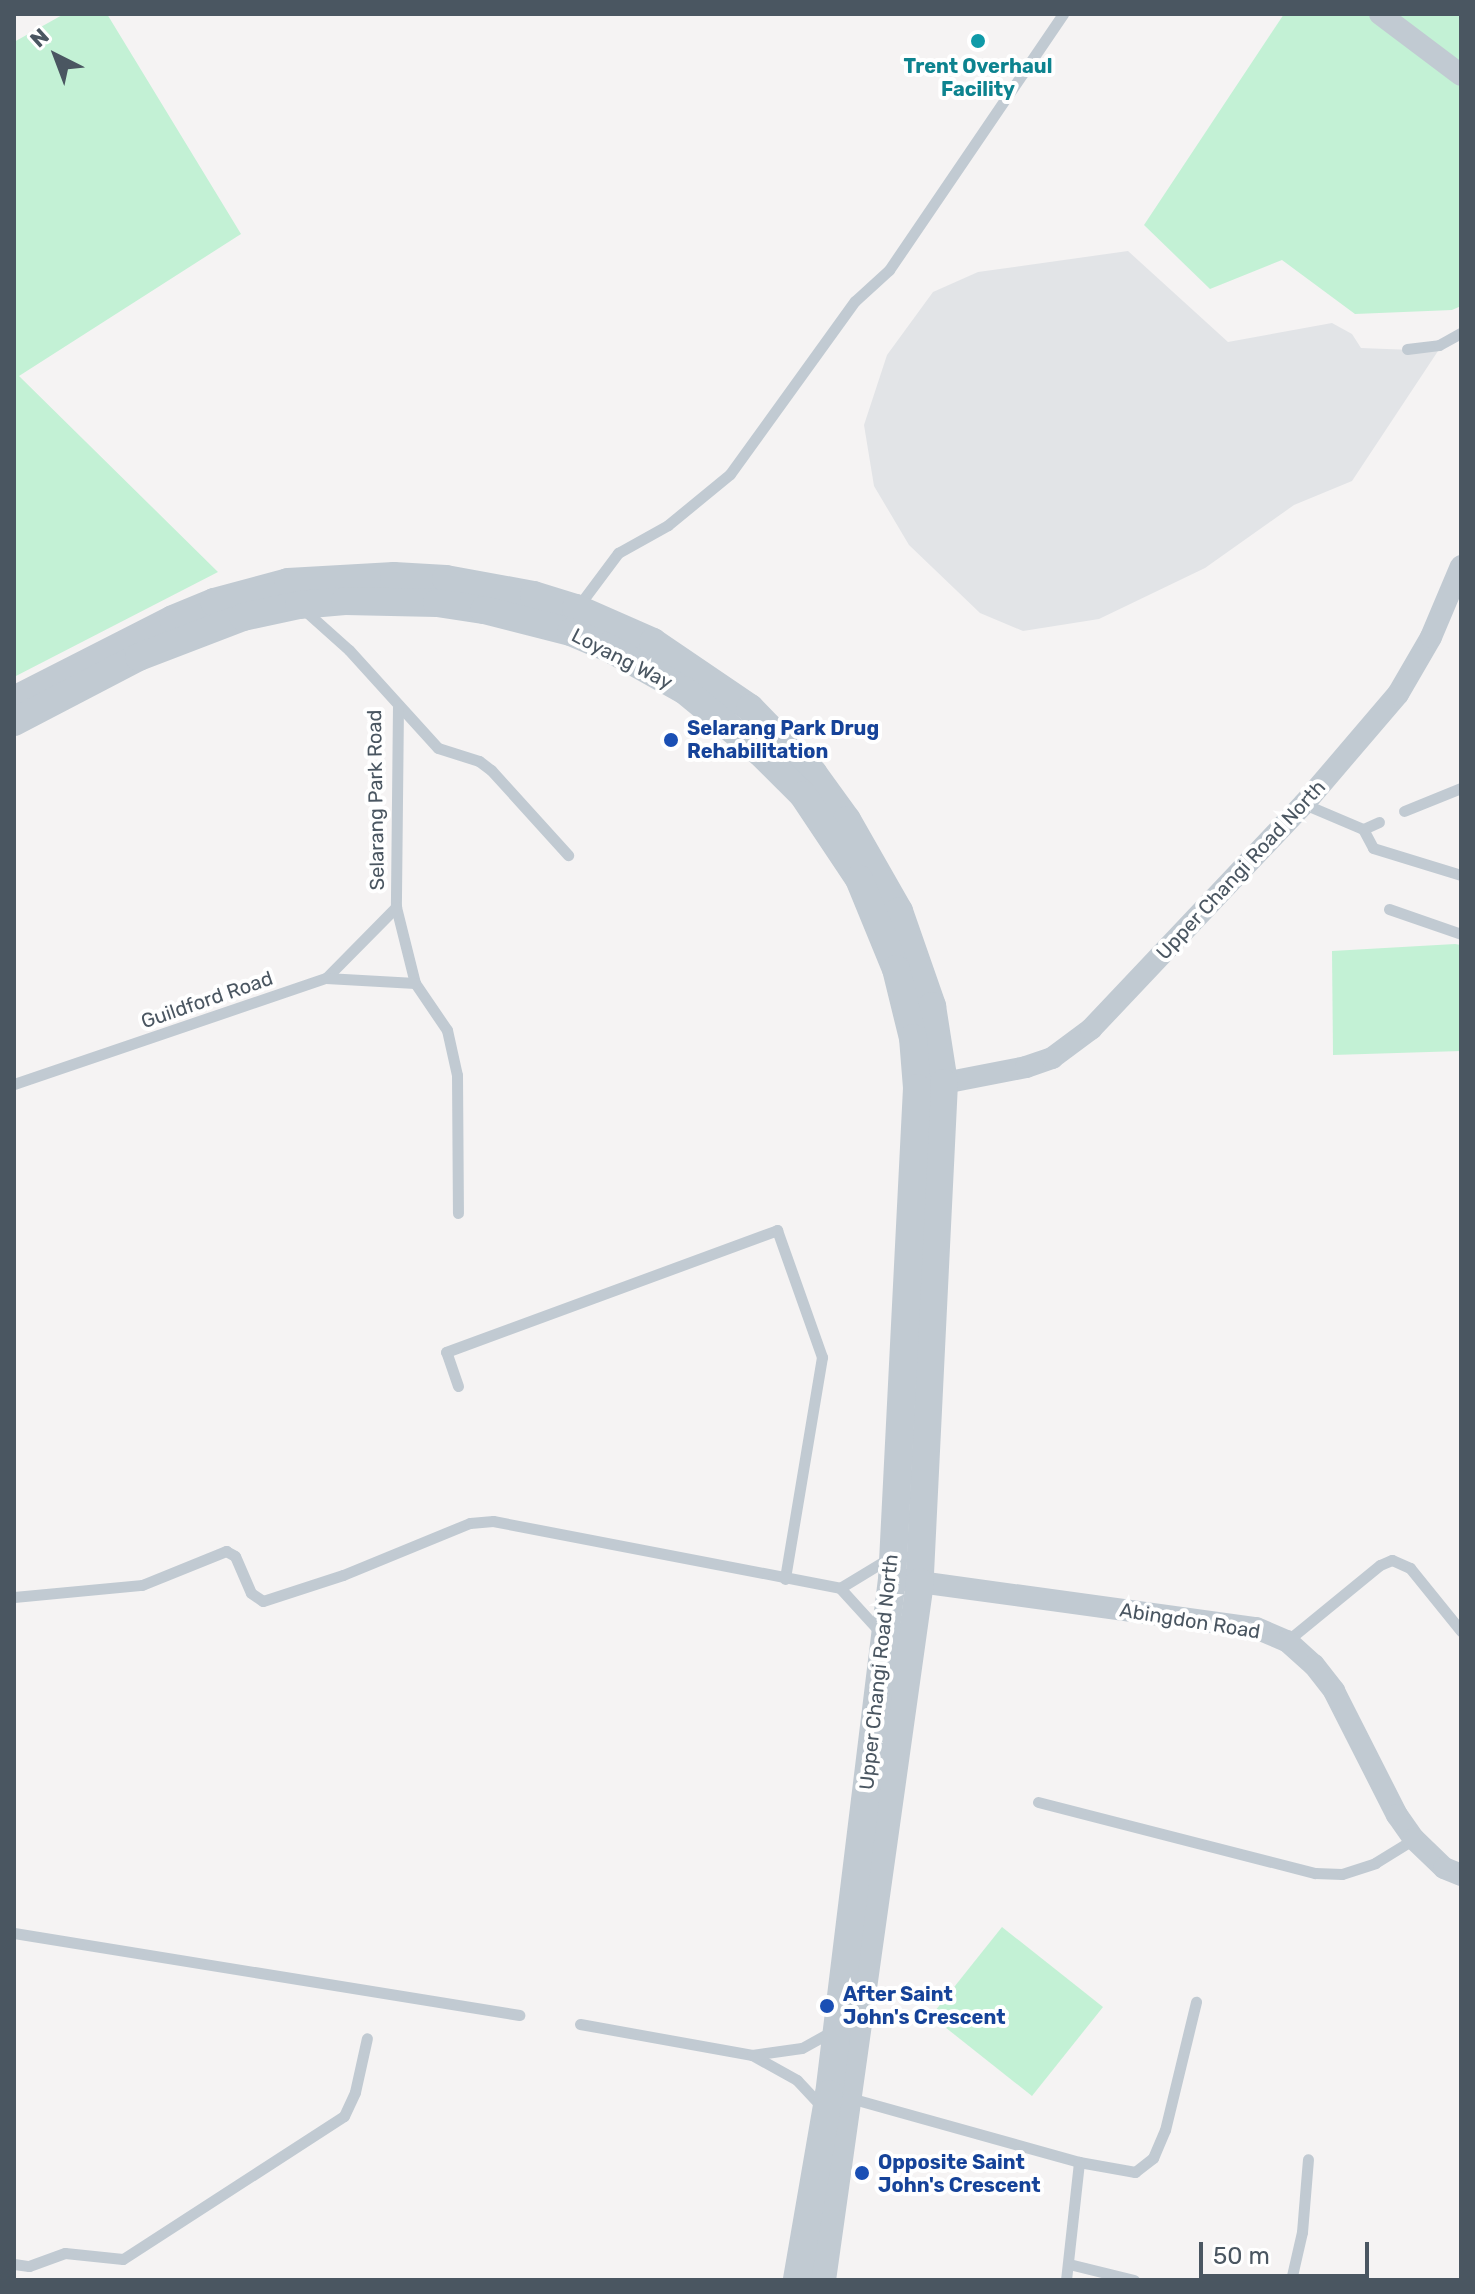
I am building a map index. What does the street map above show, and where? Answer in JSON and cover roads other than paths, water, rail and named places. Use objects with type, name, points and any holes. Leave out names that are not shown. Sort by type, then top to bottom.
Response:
[{"type":"street","points":[[1380,14],[1461,75]]},
{"type":"street","name":"Upper Changi Road North","points":[[931,1086],[1026,1067],[1071,1046],[1304,804],[1398,694],[1431,637],[1461,566]]},
{"type":"street","name":"Loyang Way","points":[[14,700],[173,619],[214,602],[288,582],[354,576],[446,579],[534,595],[576,608],[653,642],[729,691],[813,773],[847,820],[899,911],[921,966],[939,1040]]},
{"type":"street","name":"Loyang Way","points":[[14,722],[92,679],[187,637],[243,617],[299,605],[357,600],[437,603],[529,619],[607,647],[684,690],[717,715],[803,795],[859,879],[896,969],[913,1038],[931,1086]]},
{"type":"street","name":"Upper Changi Road North","points":[[797,2280],[835,2101],[901,1572],[931,1086],[939,1040]]},
{"type":"street","name":"Upper Changi Road North","points":[[822,2280],[837,2028],[885,1636],[901,1572]]},
{"type":"street","name":"Abingdon Road","points":[[901,1572],[1256,1628],[1287,1641],[1314,1665],[1334,1691],[1397,1815],[1414,1839],[1444,1868],[1461,1875]]},
{"type":"lane","points":[[576,608],[618,553],[668,525],[730,474],[855,301],[889,270],[1063,14]]},
{"type":"lane","points":[[1407,349],[1439,345],[1461,333]]},
{"type":"lane","name":"Selarang Park Road","points":[[299,605],[349,650],[398,705],[396,907],[415,983]]},
{"type":"lane","points":[[398,705],[438,748],[479,761],[491,770],[568,855]]},
{"type":"lane","points":[[1404,811],[1461,788]]},
{"type":"lane","points":[[1304,804],[1363,829],[1373,848],[1461,875]]},
{"type":"lane","points":[[1363,829],[1379,822]]},
{"type":"lane","points":[[326,978],[396,907]]},
{"type":"lane","points":[[1389,909],[1461,934]]},
{"type":"lane","name":"Guildford Road","points":[[14,1084],[326,978],[415,983]]},
{"type":"lane","points":[[415,983],[447,1030],[457,1075],[458,1213]]},
{"type":"lane","points":[[458,1386],[446,1352],[777,1230],[822,1357],[785,1579]]},
{"type":"lane","points":[[14,1597],[142,1585],[226,1551],[235,1556],[251,1593],[263,1601],[314,1587],[481,1521],[669,1553],[840,1588],[901,1572]]},
{"type":"lane","points":[[1287,1641],[1380,1565],[1392,1560],[1410,1568],[1461,1631]]},
{"type":"lane","points":[[840,1588],[885,1636]]},
{"type":"lane","points":[[1038,1802],[1315,1873],[1342,1874],[1375,1863],[1414,1839]]},
{"type":"lane","points":[[14,1933],[519,2015]]},
{"type":"lane","points":[[752,2055],[835,2101],[1079,2162],[1135,2172],[1153,2158],[1165,2130],[1196,2002]]},
{"type":"lane","points":[[580,2024],[752,2055],[802,2048],[837,2028]]},
{"type":"lane","points":[[14,2264],[29,2266],[65,2253],[123,2259],[344,2116],[355,2092],[367,2038]]},
{"type":"lane","points":[[1291,2280],[1302,2232],[1308,2159]]},
{"type":"lane","points":[[1066,2280],[1079,2162]]},
{"type":"lane","points":[[1069,2264],[1134,2280]]},
{"type":"place","name":"Trent Overhaul Facility","points":[[978,41]]},
{"type":"place","name":"Selarang Park Drug Rehabilitation","points":[[671,740]]},
{"type":"place","name":"After Saint John's Crescent","points":[[827,2006]]},
{"type":"place","name":"Opposite Saint John's Crescent","points":[[862,2173]]}]
